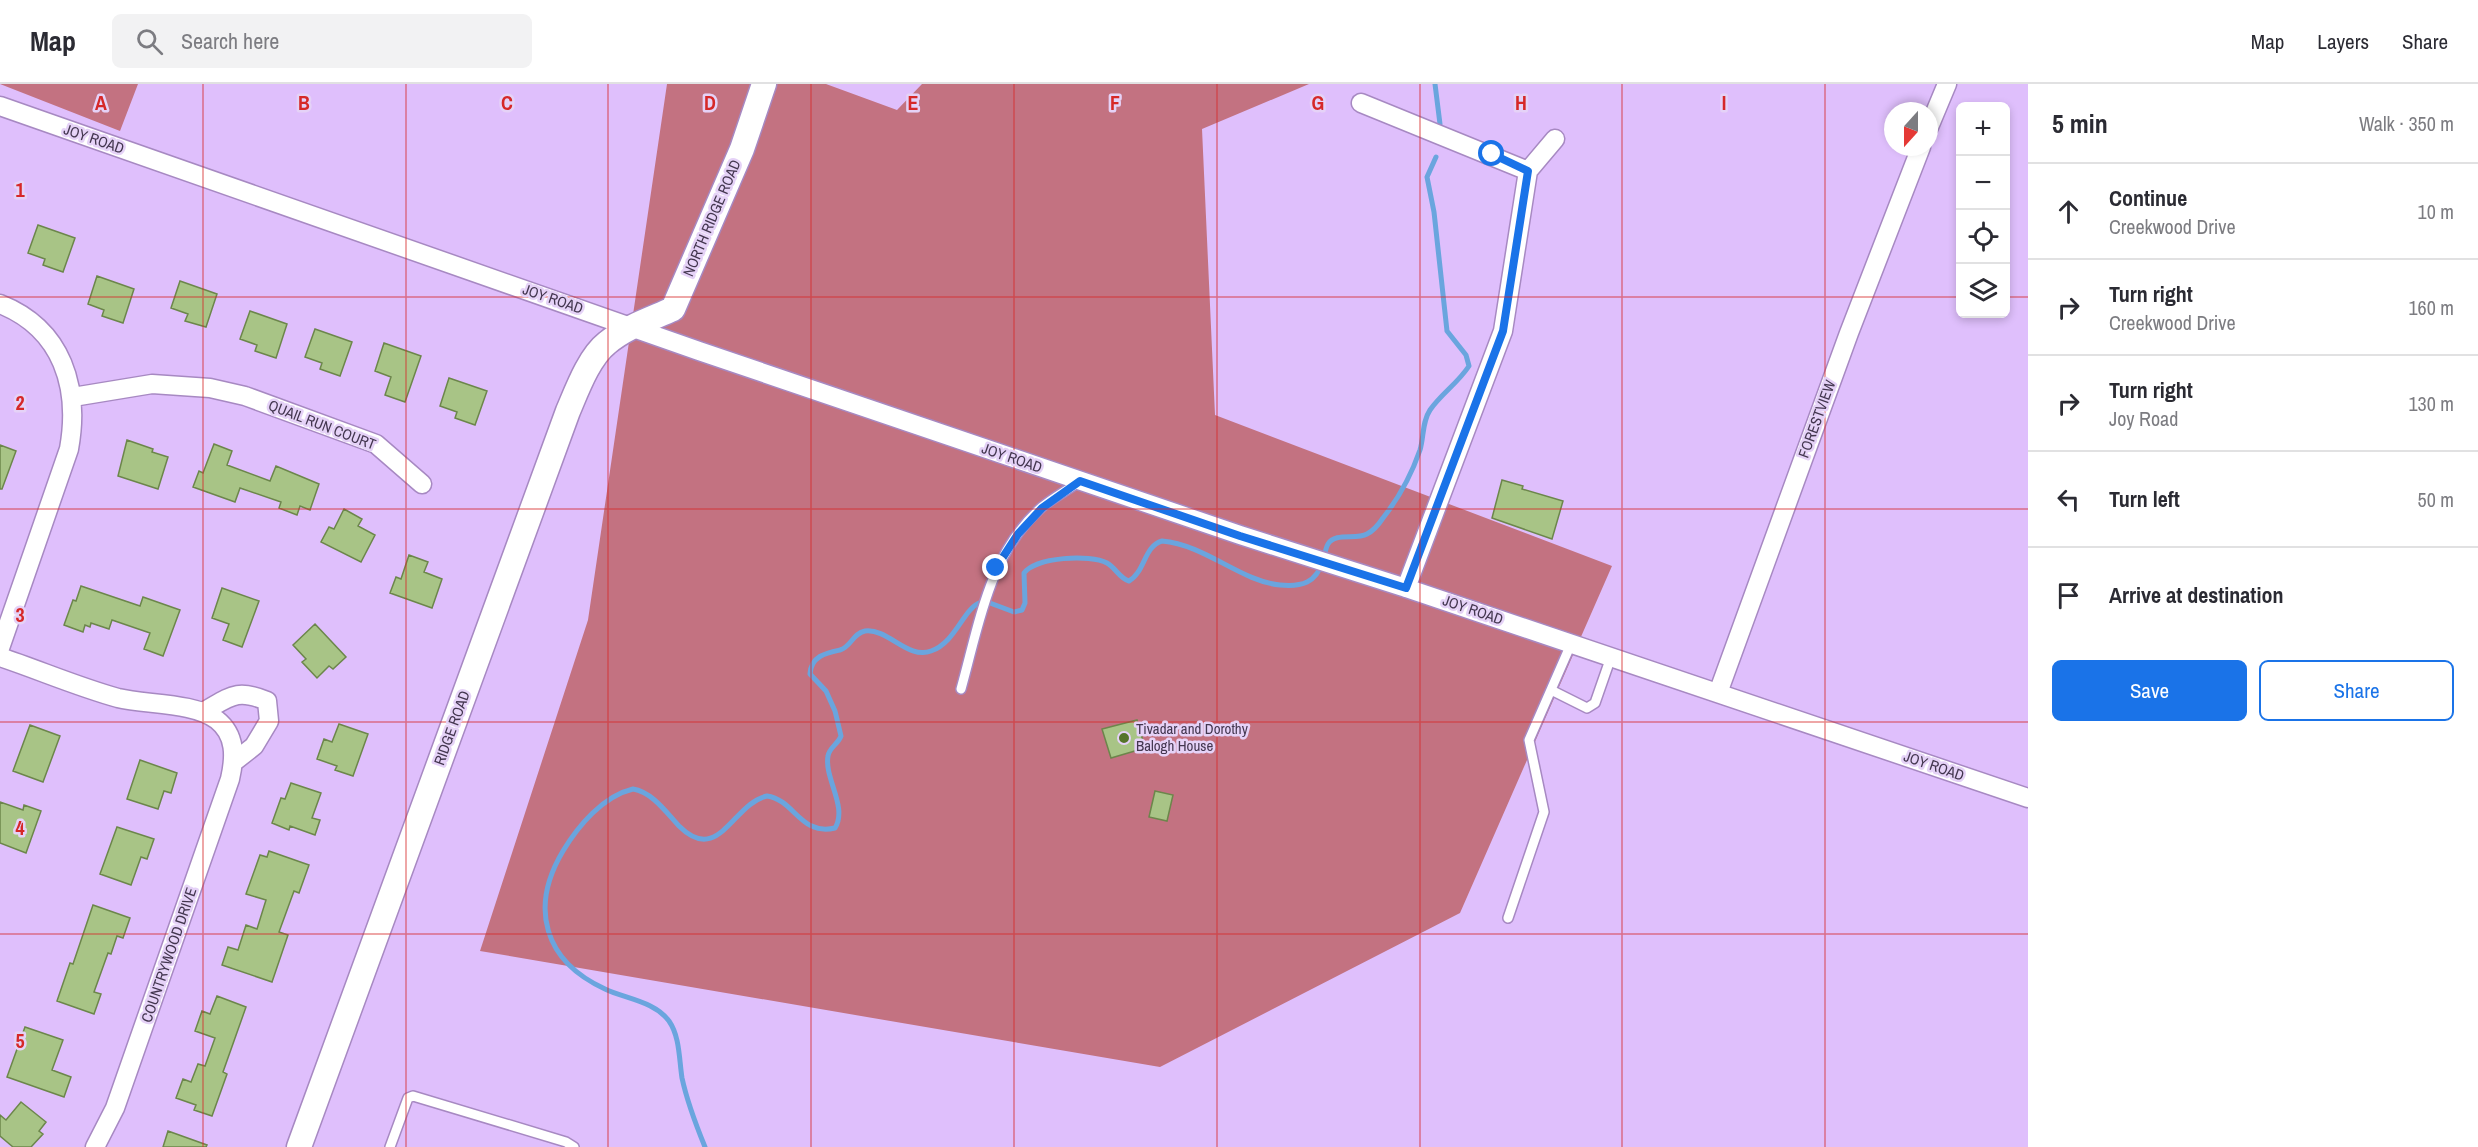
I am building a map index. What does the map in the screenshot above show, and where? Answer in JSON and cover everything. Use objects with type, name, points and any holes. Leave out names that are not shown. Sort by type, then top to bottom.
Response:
[{"type":"street","name":"NORTH RIDGE ROAD","points":[[631,327],[673,309],[741,148],[764,84]]},
{"type":"street","points":[[1938,106],[1947,84]]},
{"type":"street","points":[[1361,103],[1528,171]]},
{"type":"street","name":"JOY ROAD","points":[[0,106],[1080,481],[1406,588],[2028,798]]},
{"type":"street","points":[[1406,588],[1503,331],[1528,171],[1555,139]]},
{"type":"street","name":"FORESTVIEW","points":[[1718,693],[1848,333],[1917,156]]},
{"type":"street","points":[[0,304],[22,315],[56,350],[69,376],[73,397],[74,424],[69,449],[0,648]]},
{"type":"street","name":"RIDGE ROAD","points":[[299,1147],[568,411],[585,373],[605,344],[631,327]]},
{"type":"street","name":"QUAIL RUN COURT","points":[[73,397],[152,384],[210,388],[245,396],[376,444],[422,484]]},
{"type":"street","points":[[0,657],[117,698],[203,712],[224,726],[232,742],[235,760],[254,746],[269,722],[267,701],[242,693],[231,696],[203,712]]},
{"type":"street","name":"COUNTRYWOOD DRIVE","points":[[95,1147],[115,1108],[235,760]]},
{"type":"lane","points":[[962,689],[996,568],[1018,534],[1042,508],[1080,481]]},
{"type":"lane","points":[[1508,918],[1544,812],[1529,740],[1571,644]]},
{"type":"lane","points":[[1551,690],[1587,708],[1595,703],[1611,657]]},
{"type":"lane","points":[[390,1147],[408,1098],[413,1096],[555,1139],[574,1147]]},
{"type":"shaded area","points":[[0,84],[138,84],[120,131]]},
{"type":"shaded area","points":[[667,84],[826,84],[897,110],[922,84],[1309,84],[1202,129],[1215,415],[1612,566],[1460,913],[1160,1067],[480,951],[588,620]]},
{"type":"building","points":[[38,225],[75,238],[63,272],[43,265],[45,259],[28,253]]},
{"type":"building","points":[[97,276],[134,289],[123,323],[102,316],[104,310],[88,304]]},
{"type":"building","points":[[180,281],[217,294],[206,327],[185,321],[188,314],[171,308]]},
{"type":"building","points":[[250,311],[287,324],[276,358],[255,351],[257,345],[240,339]]},
{"type":"building","points":[[315,329],[352,342],[340,376],[320,369],[322,363],[305,357]]},
{"type":"building","points":[[384,343],[421,356],[405,402],[385,395],[391,377],[375,371]]},
{"type":"building","points":[[449,378],[487,391],[475,425],[455,418],[457,412],[440,406]]},
{"type":"building","points":[[127,440],[168,457],[158,489],[118,476]]},
{"type":"building","points":[[214,444],[232,451],[227,465],[270,481],[276,466],[319,484],[310,510],[300,506],[297,515],[279,508],[281,502],[240,488],[235,502],[193,487],[199,471],[203,473]]},
{"type":"building","points":[[0,445],[16,451],[2,489],[0,489]]},
{"type":"building","points":[[1502,480],[1523,486],[1522,489],[1563,501],[1552,539],[1492,518]]},
{"type":"building","points":[[344,509],[362,519],[358,526],[375,535],[361,562],[321,542],[329,527],[334,529]]},
{"type":"building","points":[[409,555],[428,562],[424,572],[442,579],[432,608],[390,593],[396,577],[401,579]]},
{"type":"building","points":[[81,586],[140,606],[143,597],[180,610],[163,656],[144,649],[150,633],[112,620],[109,629],[91,623],[90,627],[85,625],[83,632],[64,625]]},
{"type":"building","points":[[222,588],[259,601],[242,647],[223,640],[229,624],[212,618]]},
{"type":"building","points":[[315,624],[346,657],[333,669],[329,666],[317,678],[302,662],[306,659],[293,645]]},
{"type":"building","name":"Tivadar and Dorothy Balogh House","points":[[1137,720],[1145,748],[1111,758],[1102,729]]},
{"type":"building","points":[[339,724],[368,734],[353,776],[335,770],[337,766],[317,759],[324,739],[332,742]]},
{"type":"building","points":[[30,725],[60,736],[43,782],[13,771]]},
{"type":"building","points":[[140,760],[177,773],[171,793],[164,791],[158,809],[127,799]]},
{"type":"building","points":[[291,783],[321,793],[312,818],[320,820],[315,835],[290,826],[289,830],[272,823],[281,798],[285,799]]},
{"type":"building","points":[[1155,791],[1173,795],[1167,821],[1149,817]]},
{"type":"building","points":[[0,802],[23,810],[24,805],[41,811],[26,853],[0,843]]},
{"type":"building","points":[[117,827],[154,839],[147,859],[141,857],[131,885],[100,874]]},
{"type":"building","points":[[269,851],[309,865],[299,893],[294,891],[279,932],[288,935],[272,982],[222,965],[228,947],[238,950],[246,925],[257,929],[266,900],[246,894],[260,855],[267,857]]},
{"type":"building","points":[[93,905],[130,918],[123,938],[117,936],[111,954],[108,953],[94,992],[101,994],[94,1014],[57,1001],[70,963],[73,964]]},
{"type":"building","points":[[217,996],[246,1007],[223,1072],[227,1074],[212,1116],[194,1110],[196,1105],[176,1098],[183,1079],[191,1082],[198,1064],[205,1066],[215,1038],[195,1031],[202,1011],[210,1014]]},
{"type":"building","points":[[25,1027],[63,1040],[52,1070],[71,1077],[64,1097],[7,1077]]},
{"type":"building","points":[[21,1102],[46,1122],[39,1131],[43,1134],[31,1147],[13,1147],[0,1136],[0,1115],[6,1120]]},
{"type":"building","points":[[168,1131],[207,1145],[206,1147],[163,1147]]},
{"type":"waterway","points":[[1435,84],[1440,124]]},
{"type":"waterway","points":[[990,603],[1014,612],[1022,610],[1025,603],[1024,573],[1040,563],[1051,560],[1076,558],[1099,560],[1110,565],[1129,581],[1138,572],[1152,548],[1162,541],[1193,549],[1265,582],[1280,585],[1301,584],[1312,579],[1316,574],[1331,540],[1362,536],[1376,527],[1394,503],[1413,468],[1430,410],[1469,366],[1466,355],[1447,331],[1434,212],[1427,177],[1436,157]]},
{"type":"waterway","points":[[705,1147],[686,1095],[677,1041],[669,1021],[656,1009],[605,989],[584,977],[568,964],[556,948],[548,931],[545,912],[553,872],[563,851],[592,813],[612,798],[633,789],[652,798],[679,826],[693,836],[705,839],[715,836],[755,801],[767,796],[785,804],[814,827],[835,828],[839,811],[829,774],[828,756],[841,736],[835,711],[826,691],[810,674],[813,663],[820,656],[844,648],[858,634],[865,631],[882,634],[914,651],[923,653],[931,651],[946,641],[968,612],[979,603]]},
{"type":"place","name":"Tivadar and Dorothy Balogh House","points":[[1124,738]]},
{"type":"route","points":[[996,568],[1018,534],[1042,508],[1080,481],[1240,536],[1406,588],[1503,331],[1528,171],[1492,154]]}]
